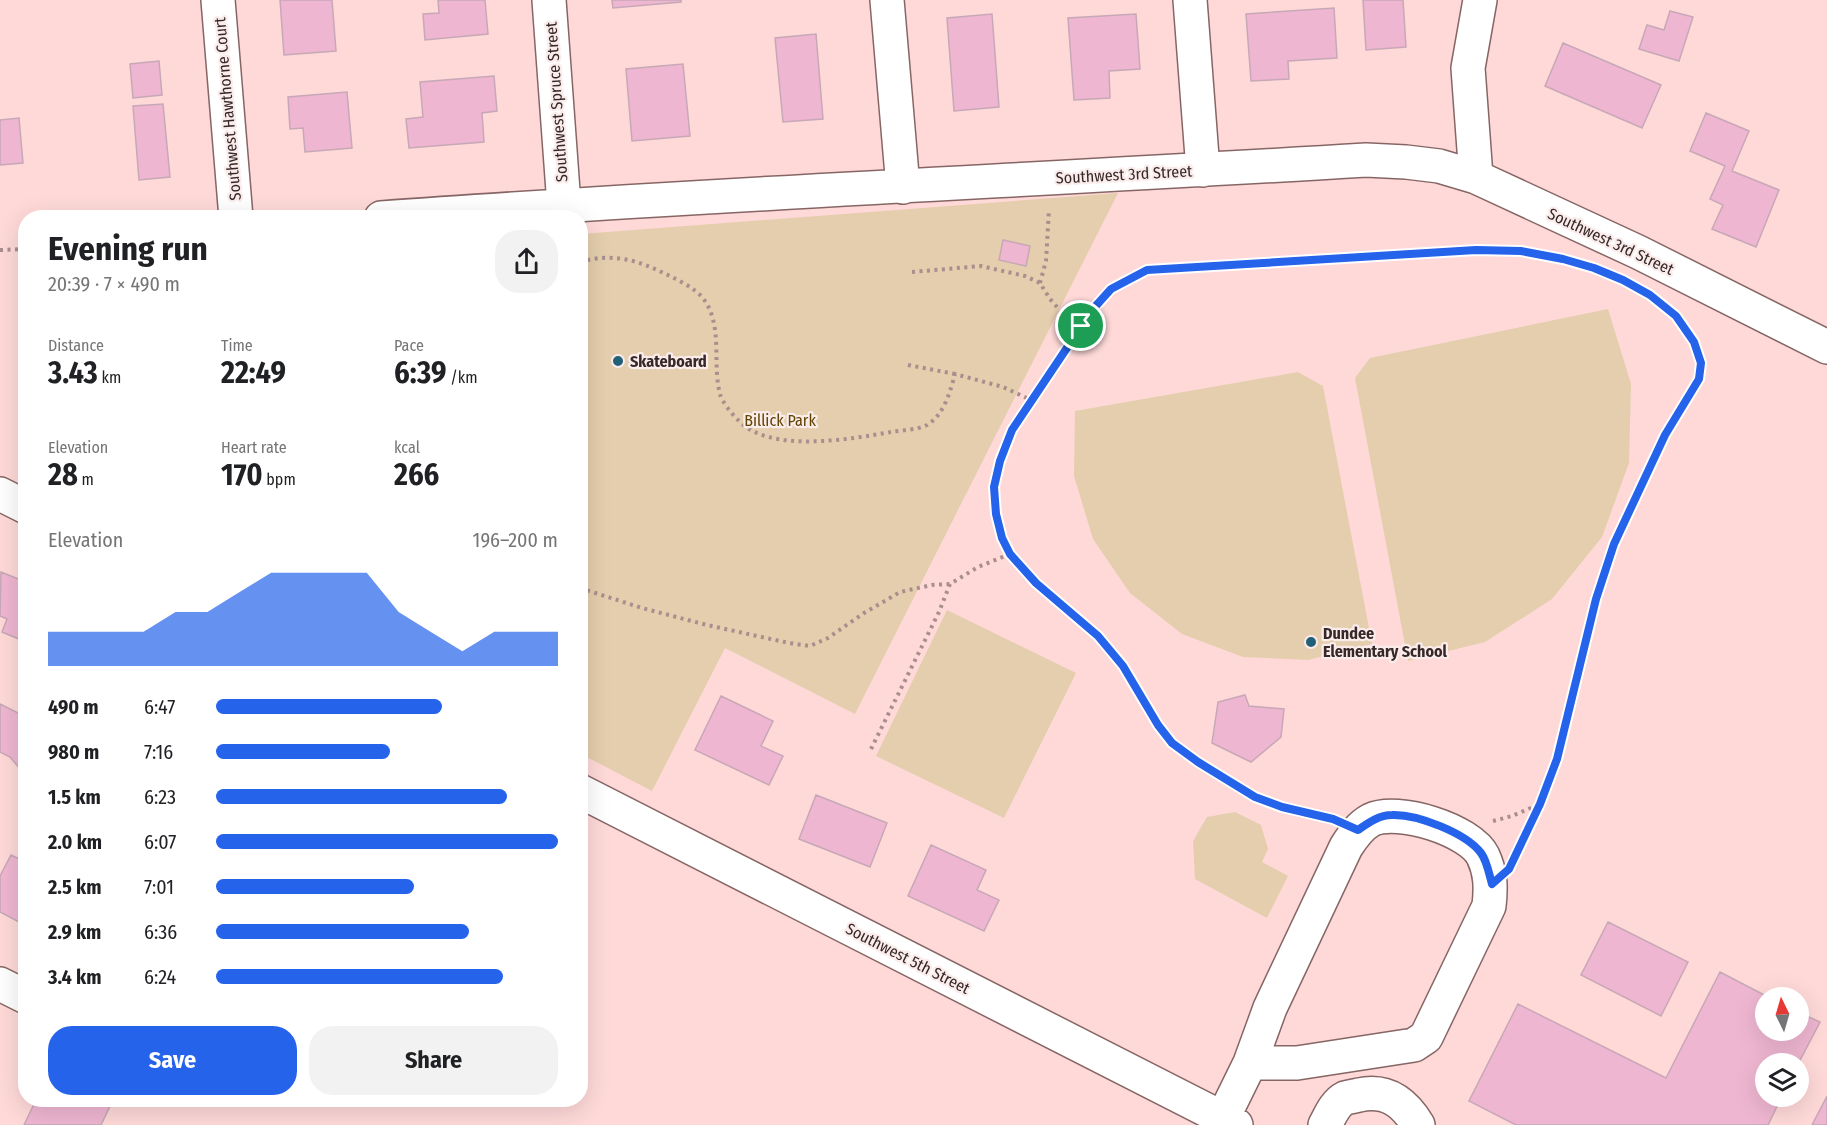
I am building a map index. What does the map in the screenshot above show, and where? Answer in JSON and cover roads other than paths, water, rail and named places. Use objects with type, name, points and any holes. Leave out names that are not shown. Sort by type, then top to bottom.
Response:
[{"type":"street","name":"Southwest Hawthorne Court","points":[[218,0],[235,210]]},
{"type":"street","name":"Southwest Spruce Street","points":[[549,0],[564,204]]},
{"type":"street","points":[[887,0],[903,187]]},
{"type":"street","points":[[1190,0],[1203,170]]},
{"type":"street","points":[[1476,177],[1468,68],[1480,0]]},
{"type":"street","name":"Southwest 3rd Street","points":[[486,210],[1366,160],[1406,162],[1439,166],[1476,177],[1638,252],[1827,347]]},
{"type":"street","points":[[0,494],[18,503]]},
{"type":"street","name":"Southwest 5th Street","points":[[588,795],[1229,1122]]},
{"type":"street","points":[[1229,1122],[1250,1063],[1270,1008],[1347,847],[1358,830],[1372,820],[1391,814],[1422,819],[1470,840],[1483,855],[1492,884],[1489,906],[1426,1037],[1414,1045],[1297,1063],[1250,1063]]},
{"type":"street","points":[[0,984],[18,993]]},
{"type":"street","points":[[1325,1125],[1333,1110],[1345,1099],[1369,1093],[1386,1094],[1402,1104],[1418,1125]]},
{"type":"place","name":"Skateboard","points":[[618,361]]},
{"type":"place","name":"Dundee Elementary School","points":[[1311,642]]},
{"type":"park label","name":"Billick Park","points":[[780,420]]}]
